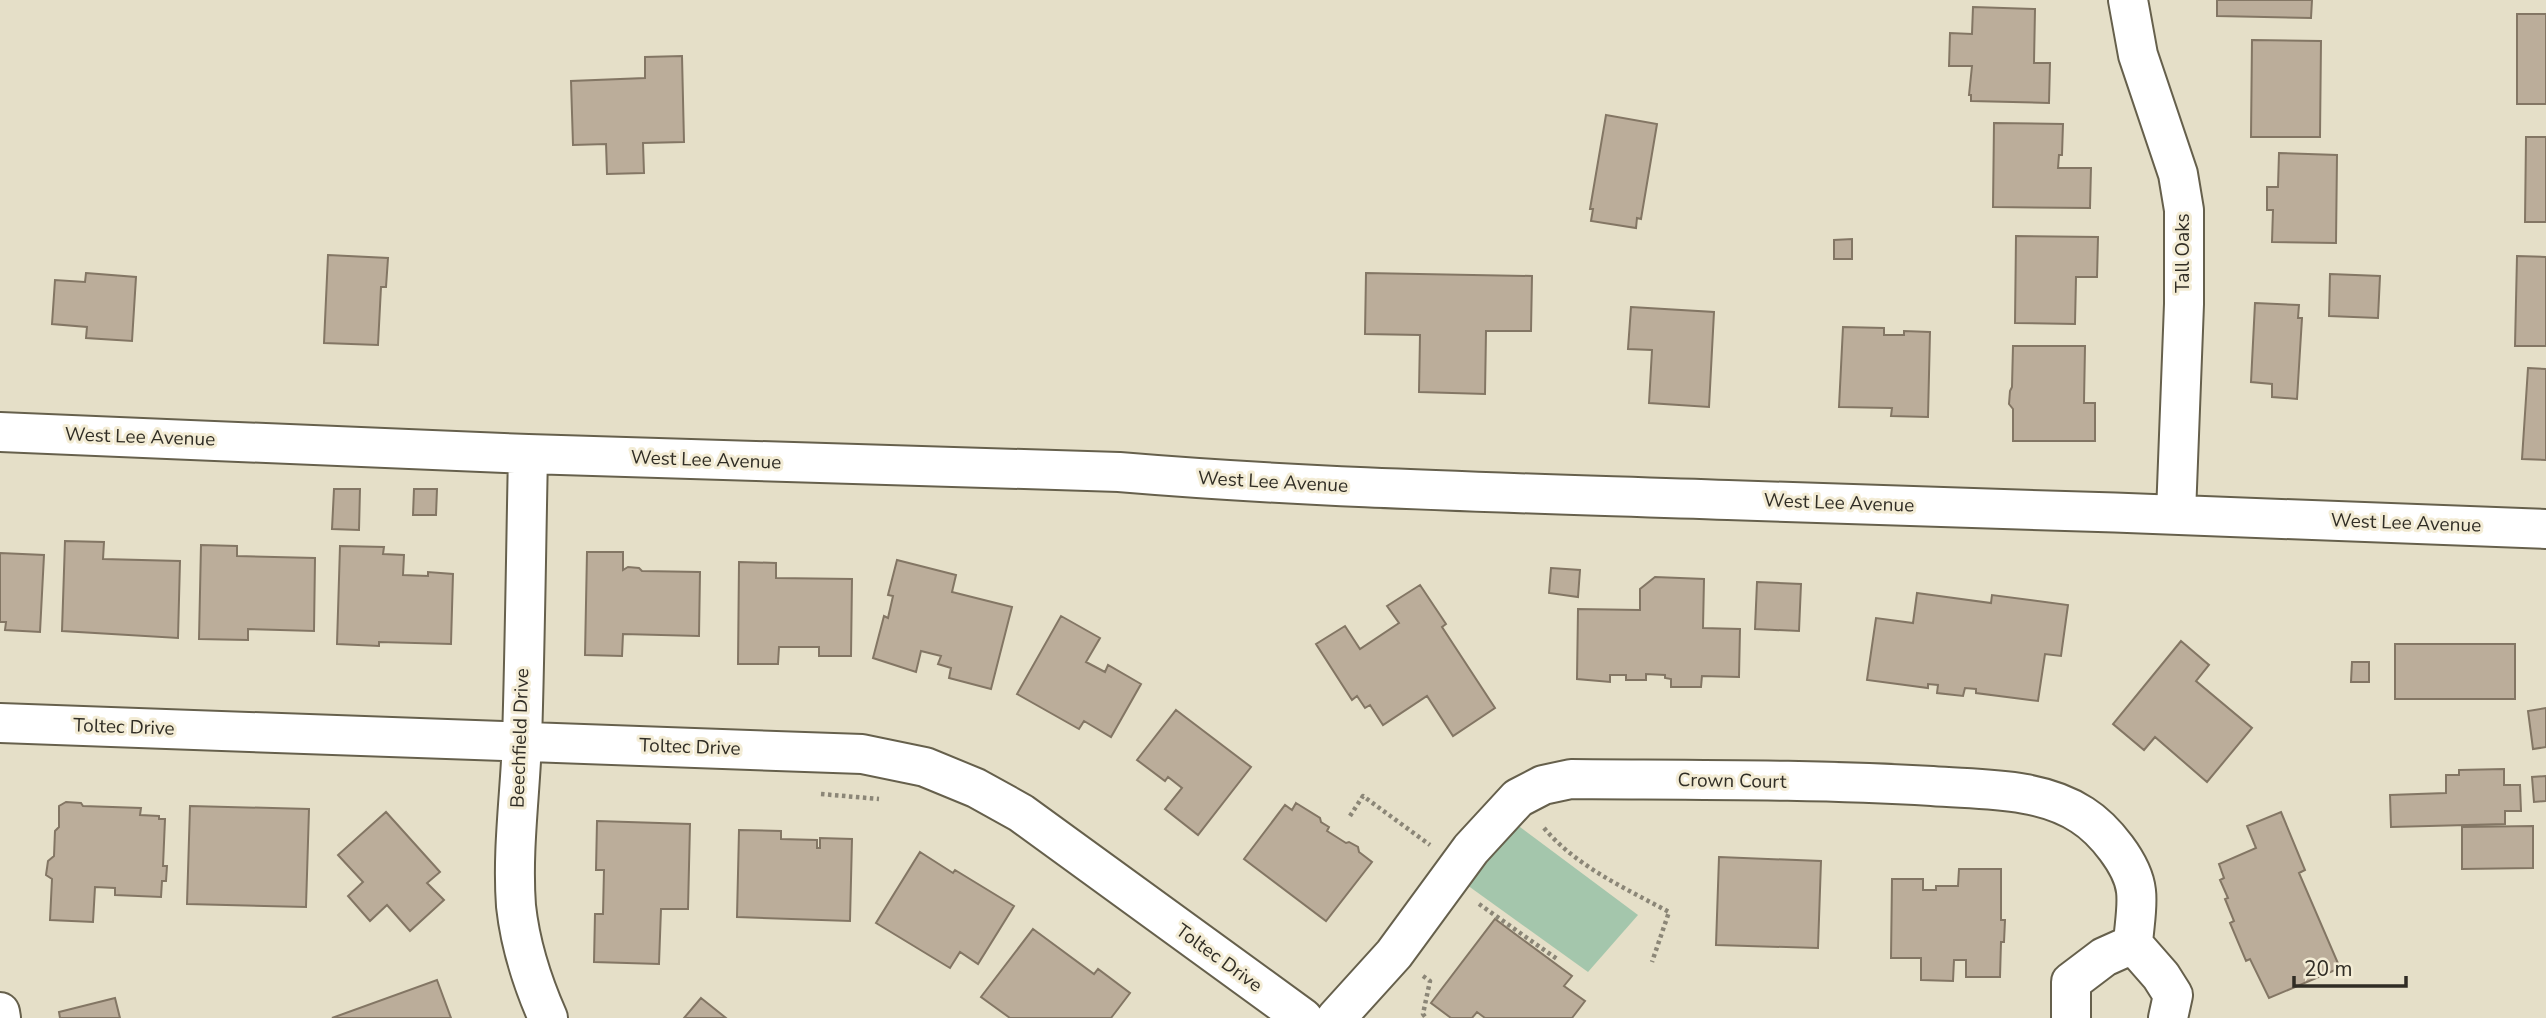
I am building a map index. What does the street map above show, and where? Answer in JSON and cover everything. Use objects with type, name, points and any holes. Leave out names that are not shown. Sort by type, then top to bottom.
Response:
[{"type":"street","name":"Tall Oaks","points":[[2129,0],[2138,55],[2178,174],[2184,210],[2184,304],[2176,514]]},
{"type":"street","name":"West Lee Avenue","points":[[0,432],[528,454],[1119,472],[1187,478],[1454,491],[2546,528]]},
{"type":"street","name":"Beechfield Drive","points":[[528,454],[522,742],[514,860],[517,908],[538,996],[548,1018]]},
{"type":"street","name":"Toltec Drive","points":[[0,723],[862,754],[925,767],[976,788],[1021,813],[1303,1018]]},
{"type":"street","name":"Crown Court","points":[[1336,1018],[1394,954],[1471,849],[1518,798],[1543,785],[1571,779],[1867,782],[2016,792],[2056,803],[2081,814],[2105,835],[2124,860],[2136,890],[2133,944]]},
{"type":"street","points":[[2071,1018],[2071,982],[2104,957],[2133,944],[2161,976],[2172,995],[2168,1018]]},
{"type":"street","points":[[0,1012],[1,1018]]},
{"type":"path","points":[[810,793],[893,801]]},
{"type":"path","points":[[1350,816],[1363,796],[1557,959]]},
{"type":"path","points":[[1518,798],[1558,844],[1605,878],[1669,912],[1652,962]]},
{"type":"green space","points":[[1516,824],[1638,915],[1588,972],[1467,885]]},
{"type":"building","points":[[2217,0],[2312,0],[2311,18],[2217,16]]},
{"type":"building","points":[[1973,7],[2035,9],[2034,63],[2050,63],[2049,103],[1971,101],[1969,95],[1972,66],[1949,66],[1950,33],[1972,34]]},
{"type":"building","points":[[2517,14],[2546,14],[2546,104],[2517,104]]},
{"type":"building","points":[[2252,40],[2321,41],[2320,137],[2251,137]]},
{"type":"building","points":[[682,56],[684,142],[643,143],[644,173],[607,174],[606,144],[573,145],[571,81],[645,78],[645,57]]},
{"type":"building","points":[[1606,115],[1657,124],[1641,219],[1637,218],[1636,228],[1591,221],[1593,209],[1590,209]]},
{"type":"building","points":[[1994,123],[2063,124],[2062,155],[2059,155],[2058,168],[2091,168],[2090,208],[1993,207]]},
{"type":"building","points":[[2526,137],[2546,137],[2546,222],[2525,222]]},
{"type":"building","points":[[2279,153],[2337,155],[2336,243],[2272,242],[2273,210],[2267,210],[2267,187],[2278,187]]},
{"type":"building","points":[[2016,236],[2098,237],[2097,277],[2076,277],[2075,324],[2015,323]]},
{"type":"building","points":[[1852,239],[1852,259],[1834,259],[1834,240]]},
{"type":"building","points":[[328,255],[388,258],[386,287],[381,287],[378,345],[324,343]]},
{"type":"building","points":[[2517,256],[2546,257],[2546,346],[2515,346]]},
{"type":"building","points":[[86,273],[136,277],[132,341],[86,338],[87,327],[52,324],[55,280],[85,282]]},
{"type":"building","points":[[1366,273],[1532,276],[1531,331],[1486,331],[1485,394],[1419,392],[1420,335],[1365,334]]},
{"type":"building","points":[[2330,274],[2380,276],[2378,318],[2329,316]]},
{"type":"building","points":[[2255,303],[2299,305],[2298,318],[2302,318],[2297,399],[2272,397],[2272,384],[2251,382]]},
{"type":"building","points":[[1631,307],[1714,312],[1709,407],[1649,403],[1652,350],[1628,349]]},
{"type":"building","points":[[1843,327],[1884,328],[1884,335],[1904,335],[1904,331],[1930,332],[1928,417],[1891,416],[1892,408],[1839,407]]},
{"type":"building","points":[[2013,346],[2085,346],[2084,403],[2095,403],[2095,441],[2013,441],[2013,409],[2009,404]]},
{"type":"building","points":[[2528,368],[2546,369],[2546,460],[2522,459]]},
{"type":"building","points":[[334,489],[360,489],[359,530],[332,529]]},
{"type":"building","points":[[414,489],[437,489],[436,515],[413,515]]},
{"type":"building","points":[[65,541],[104,542],[103,559],[180,561],[178,638],[62,631]]},
{"type":"building","points":[[201,545],[237,546],[237,556],[315,558],[314,631],[248,629],[248,640],[199,639]]},
{"type":"building","points":[[340,546],[384,547],[383,554],[404,555],[403,575],[428,576],[428,572],[453,574],[451,644],[337,644]]},
{"type":"building","points":[[587,552],[623,552],[623,570],[628,567],[642,571],[700,572],[699,636],[623,634],[622,656],[585,655]]},
{"type":"building","points":[[0,553],[44,555],[40,632],[5,630],[6,622],[0,622]]},
{"type":"building","points":[[897,560],[956,575],[952,592],[1012,607],[991,689],[949,678],[951,668],[938,664],[941,656],[921,651],[916,672],[873,658],[884,616],[888,618],[893,596],[888,595]]},
{"type":"building","points":[[739,562],[776,563],[776,578],[852,579],[851,656],[819,656],[819,647],[779,647],[778,664],[738,664]]},
{"type":"building","points":[[1551,568],[1580,570],[1578,597],[1549,593]]},
{"type":"building","points":[[1655,577],[1704,579],[1703,628],[1740,629],[1739,677],[1702,676],[1701,687],[1671,687],[1671,679],[1665,678],[1665,675],[1646,674],[1646,680],[1626,680],[1626,675],[1610,675],[1610,682],[1577,679],[1578,609],[1640,610],[1640,589]]},
{"type":"building","points":[[1757,582],[1801,584],[1799,631],[1755,629]]},
{"type":"building","points":[[1420,585],[1446,624],[1442,627],[1495,708],[1453,736],[1427,696],[1383,725],[1370,705],[1365,708],[1357,696],[1352,700],[1316,644],[1345,626],[1360,649],[1399,623],[1387,606]]},
{"type":"building","points":[[1917,593],[1991,603],[1992,595],[2068,605],[2061,656],[2045,654],[2038,701],[1976,693],[1976,689],[1965,688],[1963,696],[1937,693],[1938,685],[1928,684],[1928,688],[1867,680],[1876,618],[1913,623]]},
{"type":"building","points":[[1061,616],[1100,638],[1086,662],[1105,672],[1108,665],[1141,684],[1111,737],[1084,721],[1079,729],[1017,694]]},
{"type":"building","points":[[2181,641],[2209,665],[2196,681],[2252,728],[2207,782],[2155,737],[2144,750],[2113,724]]},
{"type":"building","points":[[2395,644],[2515,644],[2515,699],[2395,699]]},
{"type":"building","points":[[2352,662],[2369,662],[2369,682],[2351,682]]},
{"type":"building","points":[[2546,708],[2546,747],[2533,749],[2528,711]]},
{"type":"building","points":[[1176,710],[1251,767],[1198,835],[1165,809],[1182,788],[1168,777],[1165,781],[1137,760]]},
{"type":"building","points":[[2504,769],[2504,785],[2520,785],[2521,811],[2505,811],[2505,824],[2391,827],[2390,795],[2446,793],[2446,775],[2459,775],[2459,770]]},
{"type":"building","points":[[2546,776],[2546,801],[2534,802],[2532,777]]},
{"type":"building","points":[[66,802],[81,803],[83,806],[141,808],[140,815],[165,819],[163,866],[167,866],[161,897],[115,895],[115,888],[95,887],[93,922],[50,920],[52,879],[46,875],[48,861],[54,856],[59,806]]},
{"type":"building","points":[[1296,803],[1320,818],[1321,822],[1329,827],[1327,831],[1358,847],[1359,852],[1372,862],[1326,921],[1244,859],[1285,805],[1292,810]]},
{"type":"building","points":[[190,806],[309,809],[306,907],[187,904]]},
{"type":"building","points":[[386,812],[440,872],[427,883],[444,900],[410,931],[387,905],[370,921],[348,896],[363,882],[338,855]]},
{"type":"building","points":[[2281,812],[2305,870],[2299,873],[2340,968],[2269,998],[2250,959],[2246,961],[2230,923],[2234,921],[2220,880],[2224,878],[2219,864],[2256,848],[2247,826]]},
{"type":"building","points":[[597,821],[690,824],[688,909],[661,909],[659,964],[594,962],[595,914],[603,914],[604,870],[596,870]]},
{"type":"building","points":[[2533,826],[2533,868],[2462,869],[2462,827]]},
{"type":"building","points":[[739,830],[781,831],[781,839],[817,840],[817,848],[820,848],[820,838],[852,839],[850,921],[737,917]]},
{"type":"building","points":[[920,852],[1014,906],[978,964],[960,952],[950,968],[876,923]]},
{"type":"building","points":[[1719,857],[1821,861],[1818,948],[1716,945]]},
{"type":"building","points":[[1959,869],[2001,869],[2001,920],[2005,920],[2000,977],[1966,977],[1966,960],[1954,960],[1953,981],[1921,980],[1921,958],[1891,958],[1892,879],[1923,879],[1923,890],[1936,890],[1936,886],[1958,886]]},
{"type":"building","points":[[1495,919],[1572,976],[1564,986],[1585,1001],[1572,1018],[1485,1018],[1477,1012],[1472,1018],[1451,1018],[1431,1003]]},
{"type":"building","points":[[1033,929],[1094,974],[1098,969],[1130,993],[1111,1018],[1010,1018],[981,997]]},
{"type":"building","points":[[437,980],[451,1018],[332,1018]]},
{"type":"building","points":[[115,998],[120,1018],[60,1018],[59,1012]]},
{"type":"building","points":[[701,998],[726,1018],[684,1018]]}]
